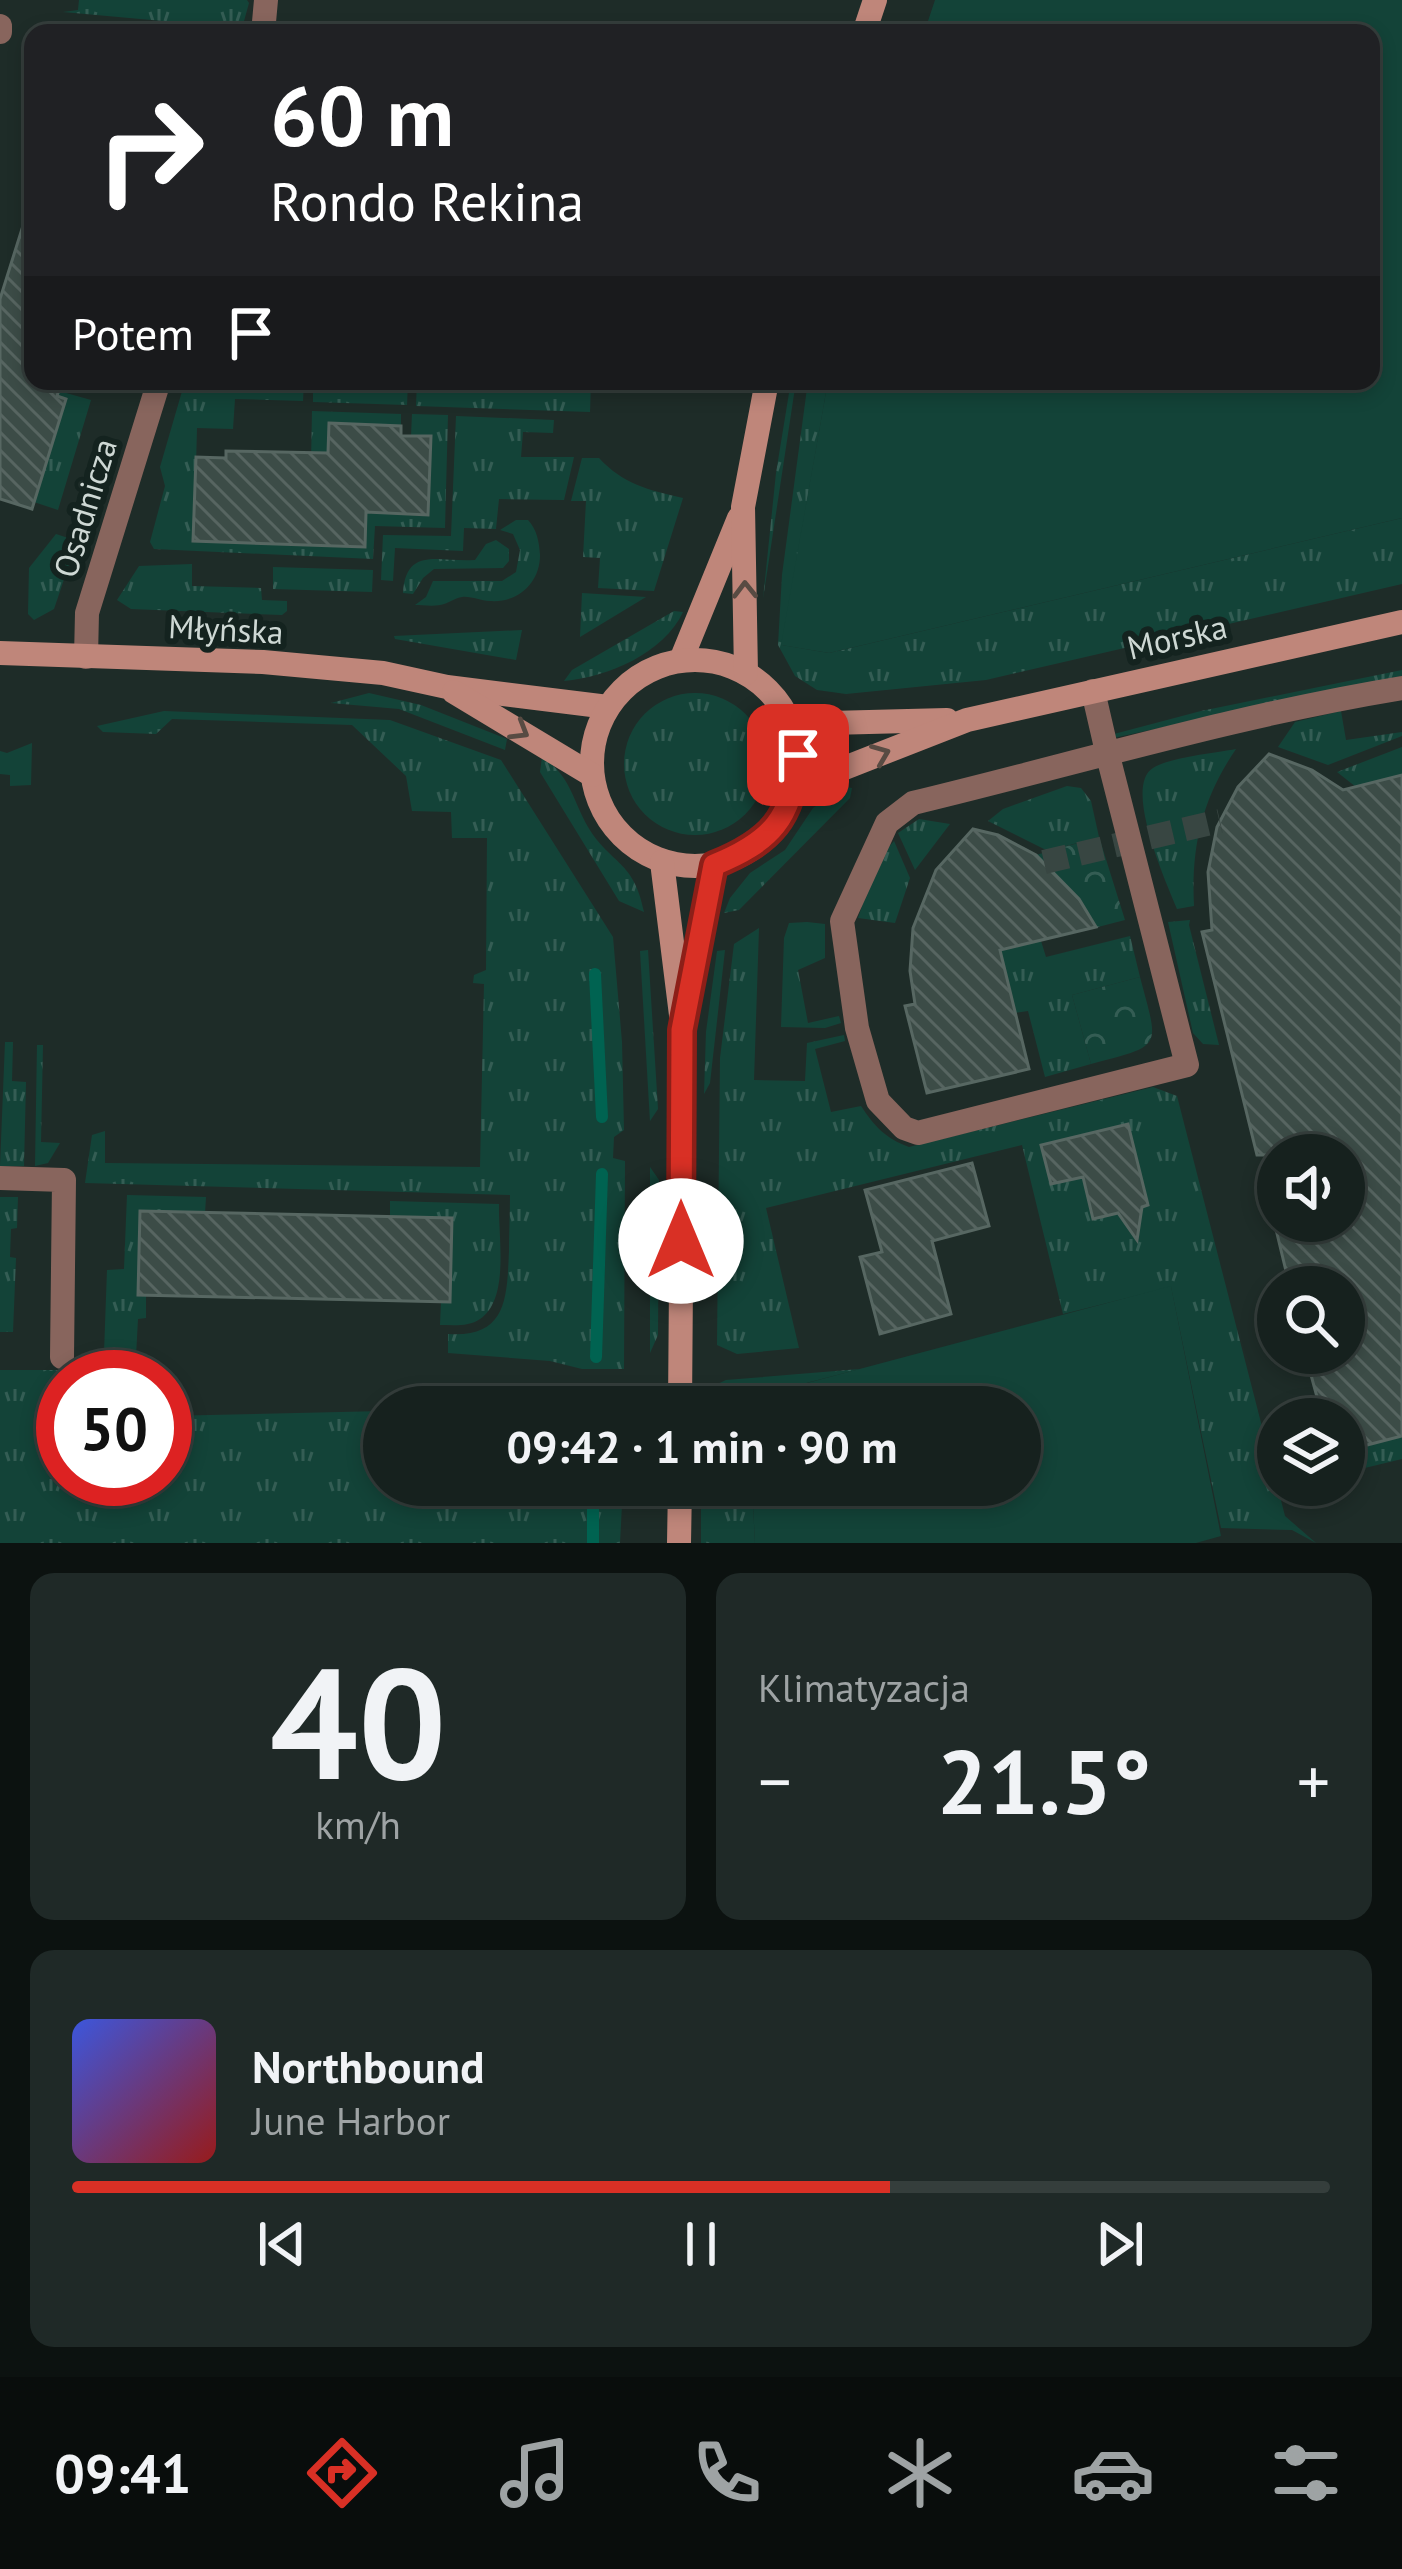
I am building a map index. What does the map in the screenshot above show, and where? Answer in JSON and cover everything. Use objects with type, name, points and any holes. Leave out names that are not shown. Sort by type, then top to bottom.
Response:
[{"type":"main road","points":[[681,660],[743,507],[765,390]]},
{"type":"main road","points":[[743,507],[746,674]]},
{"type":"main road","name":"Morska","points":[[796,788],[967,720],[1402,622]]},
{"type":"main road","name":"Młyńska","points":[[0,653],[262,662],[382,673],[447,688],[608,707]]},
{"type":"main road","points":[[681,660],[715,662],[746,674],[780,704],[791,724],[798,755],[796,788],[779,824],[751,850],[714,865],[662,862],[628,842],[603,812],[592,775],[594,739],[608,707],[639,676],[681,660]]},
{"type":"main road","name":"Młyńska","points":[[447,688],[592,775]]},
{"type":"main road","name":"Morska","points":[[791,724],[967,720]]},
{"type":"main road","points":[[662,862],[682,1030],[680,1386]]},
{"type":"main road","points":[[682,1030],[714,865]]},
{"type":"main road","points":[[679,1543],[680,1506]]},
{"type":"street","name":"Osadnicza","points":[[86,656],[87,613],[156,390]]},
{"type":"street","points":[[1093,691],[1108,756],[1187,1065],[918,1133],[904,1128],[878,1100],[857,1028],[842,921],[886,823],[913,803],[1108,756],[1338,698],[1402,688]]},
{"type":"street","points":[[0,1178],[64,1180],[62,1350]]},
{"type":"green space","points":[[79,0],[249,3],[244,21],[236,24],[63,12],[78,10]]},
{"type":"green space","points":[[935,0],[1402,0],[1402,518],[829,653],[781,645],[826,390],[1380,390],[1380,24],[927,24]]},
{"type":"green space","points":[[325,21],[419,24],[325,24]]},
{"type":"green space","points":[[182,390],[304,390],[303,401],[235,399],[233,429],[197,428],[194,541],[365,547],[366,513],[428,514],[431,437],[411,436],[412,414],[448,415],[445,528],[375,526],[373,559],[154,549],[150,542],[165,486],[160,467]]},
{"type":"green space","points":[[313,390],[408,390],[407,405],[313,402]]},
{"type":"green space","points":[[417,390],[591,390],[590,412],[416,406]]},
{"type":"green space","points":[[790,390],[795,390],[763,599]]},
{"type":"green space","points":[[807,390],[826,390],[782,645],[829,653],[1402,518],[1402,584],[986,680],[846,694],[817,690],[795,676],[778,645],[782,575]]},
{"type":"green space","points":[[59,391],[91,400],[58,510],[34,502],[66,400],[57,396]]},
{"type":"green space","points":[[312,411],[401,414],[401,426],[329,423],[328,464],[311,463]]},
{"type":"green space","points":[[456,416],[554,420],[553,433],[523,432],[521,457],[574,457],[564,500],[499,499],[496,529],[464,528],[463,551],[395,548],[393,581],[381,580],[383,535],[451,536]]},
{"type":"green space","points":[[582,458],[599,458],[637,485],[683,498],[654,591],[598,588],[600,558],[583,557],[586,501],[571,501]]},
{"type":"green space","points":[[516,520],[528,520],[539,545],[539,565],[526,589],[500,601],[462,597],[441,605],[415,605],[426,597],[433,581],[502,581],[516,572],[520,550],[513,534],[500,530]]},
{"type":"green space","points":[[56,534],[77,541],[54,609],[34,620],[28,614],[29,568]]},
{"type":"green space","points":[[496,540],[509,549],[509,561],[503,568],[434,569],[413,594],[403,593],[406,578],[418,562],[475,560],[486,544]]},
{"type":"green space","points":[[192,564],[192,586],[261,588],[262,600],[287,601],[287,611],[282,615],[131,609],[117,600],[139,566]]},
{"type":"green space","points":[[273,567],[373,570],[372,592],[273,589]]},
{"type":"green space","points":[[582,593],[646,597],[580,637]]},
{"type":"green space","points":[[674,611],[683,612],[649,651],[616,668],[564,681],[572,670]]},
{"type":"green space","points":[[522,630],[516,660],[394,636]]},
{"type":"green space","points":[[1402,670],[1402,676],[1113,738],[1201,711]]},
{"type":"green space","points":[[369,693],[421,705],[507,739],[505,750],[399,709],[331,703]]},
{"type":"green space","points":[[695,693],[722,698],[745,714],[761,737],[766,764],[761,791],[745,814],[722,830],[695,835],[668,830],[645,814],[629,791],[624,764],[629,737],[645,714],[668,698]]},
{"type":"green space","points":[[164,711],[390,720],[501,760],[613,937],[622,1042],[624,1130],[614,1137],[613,1158],[625,1161],[624,1369],[582,1369],[550,1361],[448,1353],[448,1334],[482,1329],[500,1312],[507,1284],[510,1195],[85,1183],[92,1135],[105,1131],[105,1163],[480,1167],[484,984],[473,983],[474,975],[486,970],[487,838],[452,838],[451,812],[412,811],[406,776],[352,725],[172,719],[156,734],[103,732],[97,726]]},
{"type":"green space","points":[[1341,711],[1346,740],[1402,732],[1402,736],[1328,765],[1278,747],[1295,722]]},
{"type":"green space","points":[[32,743],[31,785],[10,786],[10,775],[0,774],[0,751],[7,753]]},
{"type":"green space","points":[[1402,747],[1402,775],[1377,782],[1370,798],[1337,772]]},
{"type":"green space","points":[[1236,749],[1201,824],[1194,906],[1177,909],[1150,835],[1145,778],[1153,768],[1171,761]]},
{"type":"green space","points":[[542,757],[565,780],[588,827],[628,872],[644,912],[619,901],[540,772]]},
{"type":"green space","points":[[1067,786],[1081,788],[1091,801],[1099,837],[1048,851],[988,821],[1003,809]]},
{"type":"green space","points":[[845,787],[852,788],[850,798],[739,910],[724,913],[750,873],[785,850],[813,808]]},
{"type":"green space","points":[[919,819],[950,824],[915,870],[898,833]]},
{"type":"green space","points":[[1099,837],[1125,920],[1094,928],[1079,899],[1036,855]]},
{"type":"green space","points":[[894,841],[910,878],[895,923],[858,918],[877,861]]},
{"type":"green space","points":[[1190,920],[1219,1045],[1203,1044],[1193,1033],[1168,922]]},
{"type":"green space","points":[[789,923],[825,924],[825,958],[798,970],[808,1023],[839,1016],[841,1023],[825,1028],[781,1027],[784,938]]},
{"type":"green space","points":[[759,928],[754,1080],[805,1081],[807,1043],[844,1035],[845,1041],[815,1049],[831,1112],[861,1106],[881,1131],[909,1147],[1153,1087],[1177,1096],[1257,1407],[1257,1506],[1282,1506],[1285,1516],[1316,1543],[1292,1530],[1221,1528],[1171,1287],[1063,1314],[1022,1145],[766,1208],[799,1348],[737,1354],[717,1345],[720,1058],[734,944]]},
{"type":"green space","points":[[1022,936],[1025,944],[1041,941],[1046,957],[1130,936],[1140,977],[1072,995],[1091,1064],[1045,1077],[1028,1011],[1015,1013],[987,945]]},
{"type":"green space","points":[[648,950],[658,1109],[650,1121],[640,951]]},
{"type":"green space","points":[[725,950],[710,1083],[704,1094],[706,1032],[717,951]]},
{"type":"green space","points":[[1140,977],[1151,1018],[1150,1040],[1132,1053],[1091,1064],[1072,995]]},
{"type":"green space","points":[[5,1042],[13,1042],[12,1081],[26,1082],[24,1166],[0,1166]]},
{"type":"green space","points":[[37,1045],[43,1045],[41,1142],[60,1143],[48,1163],[35,1166]]},
{"type":"green space","points":[[650,1167],[659,1180],[658,1335],[650,1353]]},
{"type":"green space","points":[[127,1195],[206,1197],[205,1213],[146,1295],[146,1318],[138,1319],[136,1350],[104,1350],[107,1270],[124,1269]]},
{"type":"green space","points":[[0,1197],[18,1197],[17,1228],[11,1229],[10,1257],[16,1258],[13,1332],[0,1332]]},
{"type":"green space","points":[[390,1201],[499,1204],[499,1282],[489,1310],[480,1319],[440,1325],[441,1302],[450,1301],[390,1217]]},
{"type":"green space","points":[[1171,1286],[1221,1536],[1196,1543],[755,1543],[753,1506],[1041,1506],[1041,1386],[796,1386]]},
{"type":"green space","points":[[860,1369],[794,1386],[713,1386],[726,1380]]},
{"type":"green space","points":[[0,1370],[36,1370],[36,1506],[192,1506],[192,1415],[363,1411],[363,1506],[622,1506],[620,1543],[0,1543]]},
{"type":"green space","points":[[1402,1436],[1402,1459],[1365,1468],[1365,1446]]},
{"type":"green space","points":[[701,1506],[753,1506],[755,1543],[701,1543]]},
{"type":"building","points":[[24,222],[24,390],[59,390],[57,396],[66,399],[32,509],[0,499],[0,299]]},
{"type":"building","points":[[329,423],[401,426],[401,436],[431,436],[428,515],[366,512],[365,547],[193,541],[196,457],[226,458],[226,451],[328,453]]},
{"type":"building","points":[[1269,754],[1312,770],[1343,790],[1402,775],[1402,1436],[1365,1446],[1365,1398],[1317,1398],[1311,1374],[1365,1374],[1365,1266],[1285,1266],[1279,1242],[1365,1242],[1365,1134],[1257,1134],[1257,1155],[1202,932],[1212,930],[1208,872],[1217,827],[1238,787]]},
{"type":"building","points":[[973,829],[998,835],[1036,855],[1079,899],[1096,927],[1000,950],[1029,1069],[927,1093],[905,1006],[915,1004],[910,971],[913,928],[936,870]]},
{"type":"building","points":[[1128,1124],[1148,1205],[1142,1207],[1137,1240],[1118,1213],[1093,1219],[1083,1177],[1051,1184],[1041,1145]]},
{"type":"building","points":[[972,1163],[989,1226],[932,1241],[951,1314],[880,1334],[860,1257],[882,1252],[865,1190]]},
{"type":"building","points":[[140,1211],[452,1218],[450,1302],[138,1295]]},
{"type":"waterway","points":[[595,974],[602,1117]]},
{"type":"waterway","points":[[596,1357],[602,1174]]},
{"type":"waterway","points":[[593,1506],[593,1543]]},
{"type":"tunnel","points":[[1044,862],[1220,821]]},
{"type":"route","points":[[681,1241],[682,1030],[714,865],[751,850],[779,824],[796,788],[798,755]]}]
